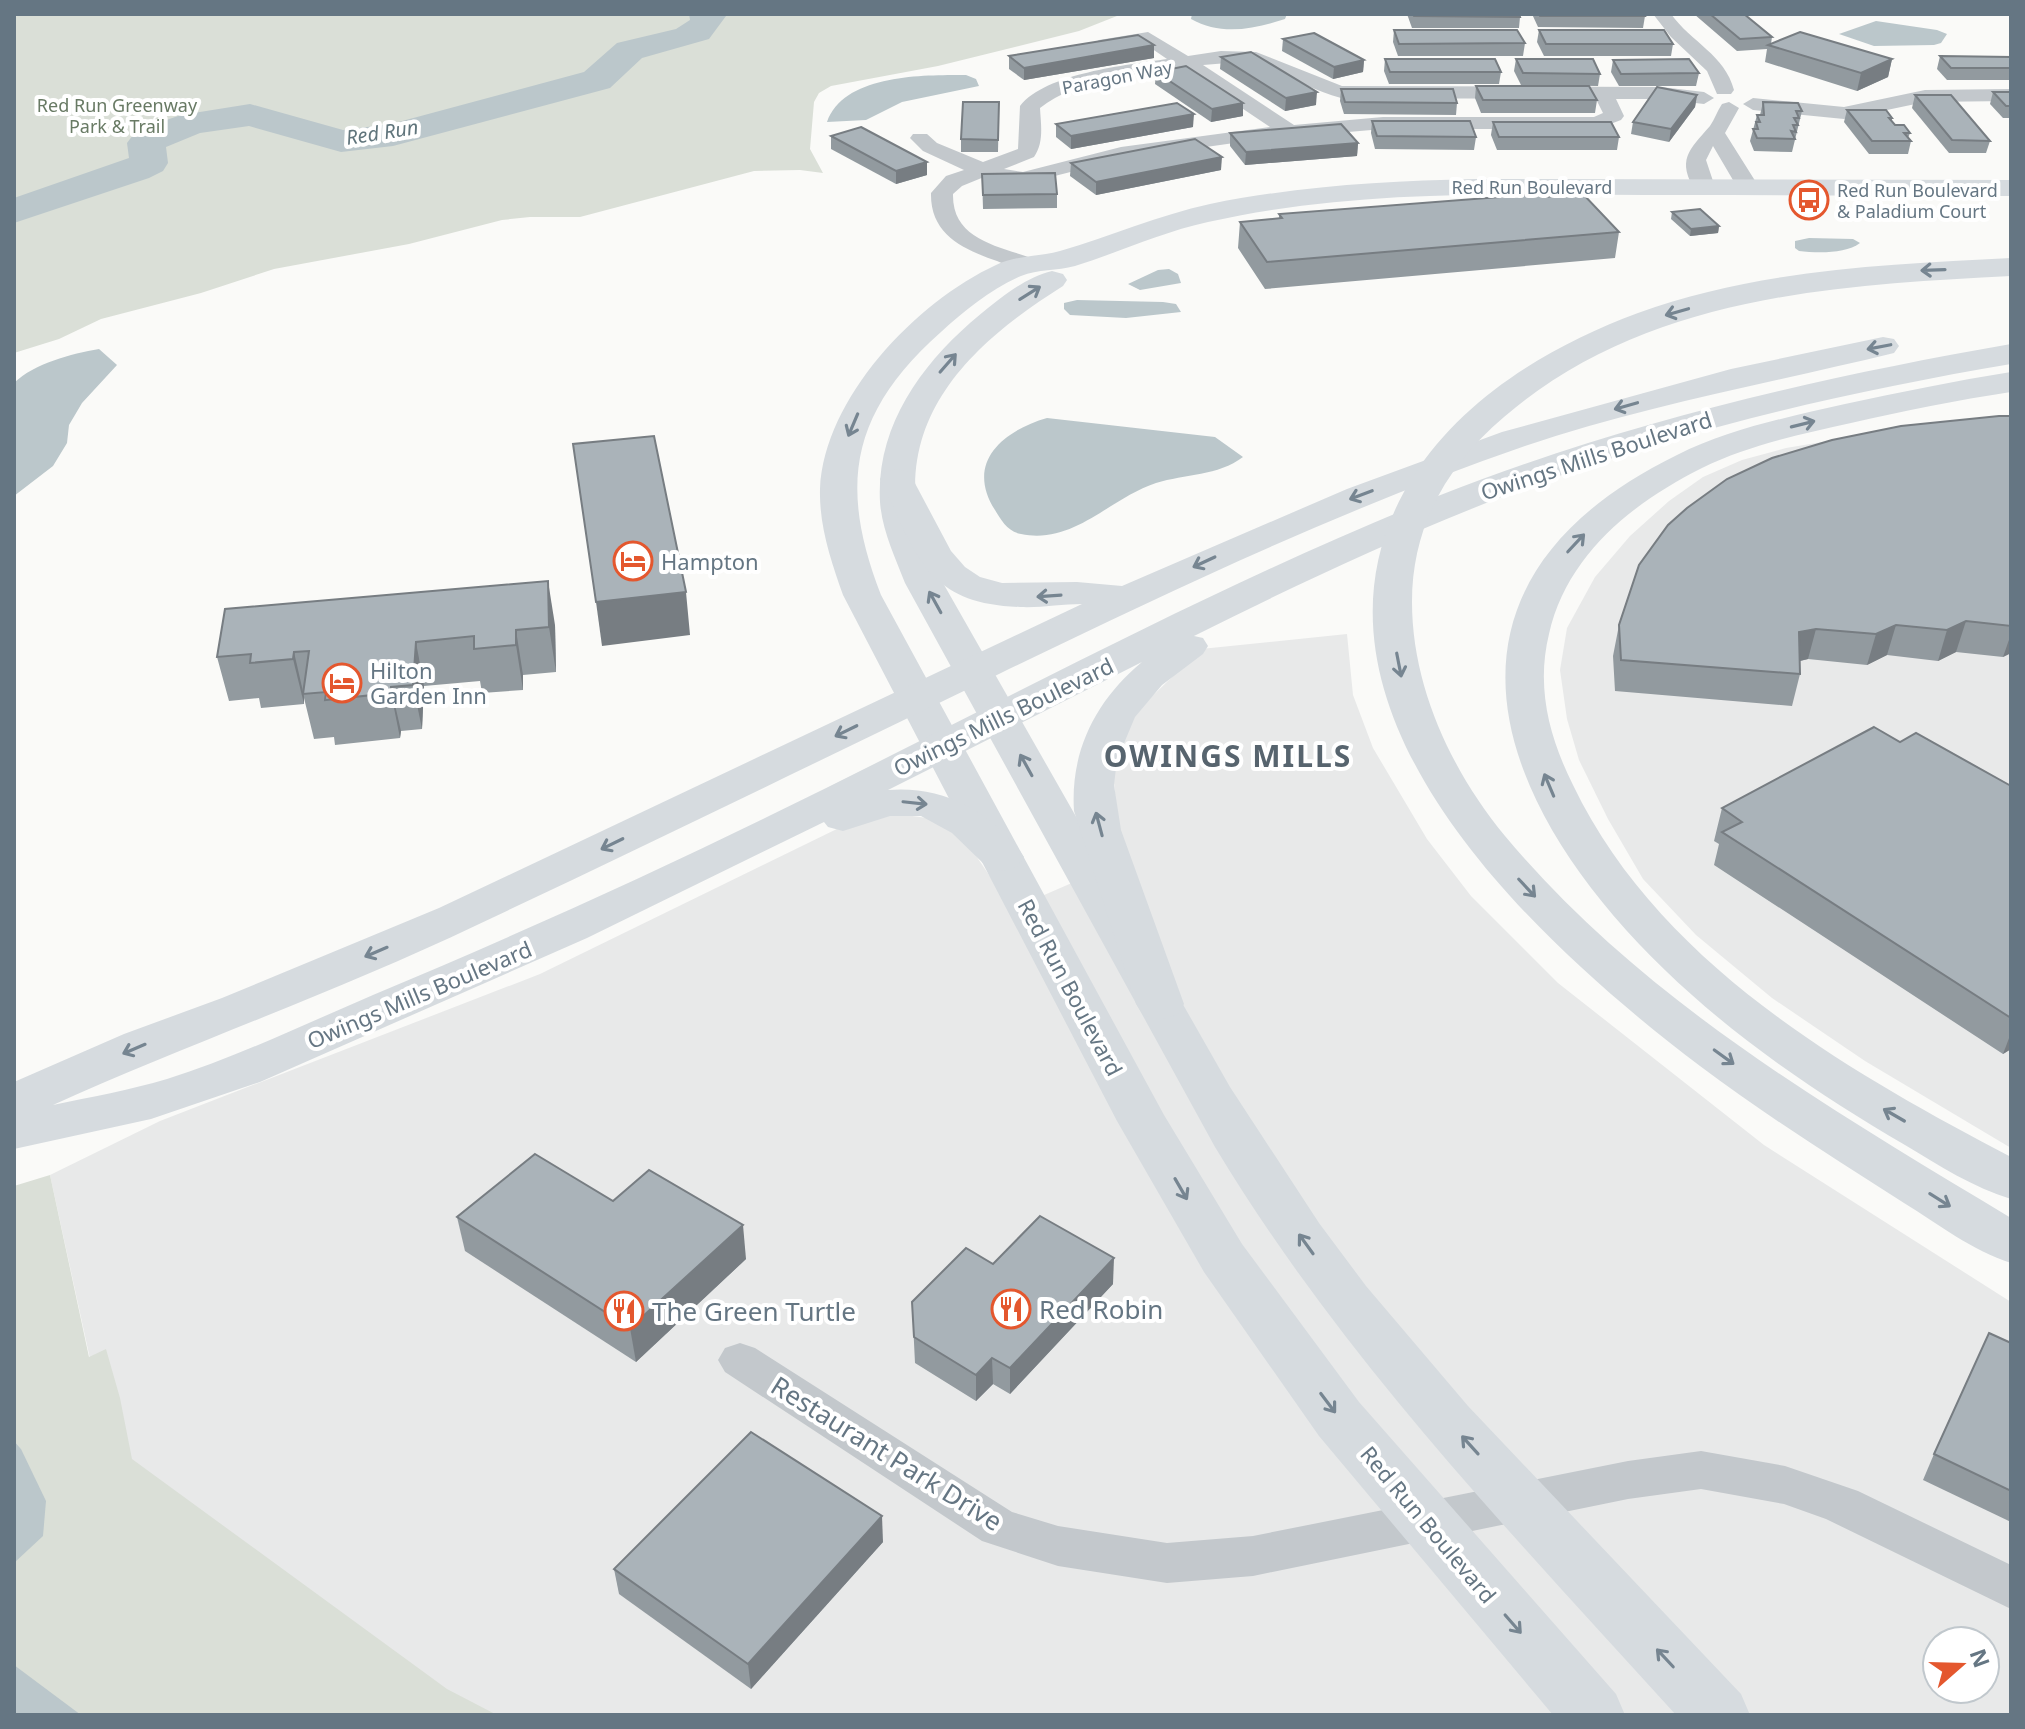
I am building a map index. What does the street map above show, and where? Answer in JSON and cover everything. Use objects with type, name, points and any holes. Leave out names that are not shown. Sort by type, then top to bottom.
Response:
[{"type":"main road","name":"Red Run Boulevard","points":[[1593,1715],[1339,1419],[1223,1258],[1142,1121],[862,595],[841,541],[837,499],[840,464],[853,423],[866,399],[894,359],[943,313],[981,287],[1044,262],[1172,222],[1304,197],[1439,187],[2011,188]]},
{"type":"main road","name":"Red Run Boulevard","points":[[1044,262],[1056,277],[990,320],[945,366],[912,418],[897,479],[898,501],[912,555],[999,718],[1160,1004],[1253,1164],[1299,1235],[1354,1311],[1521,1502],[1718,1715]]},
{"type":"main road","points":[[2011,267],[1840,278],[1760,291],[1666,315],[1605,338],[1543,370],[1508,393],[1467,432],[1432,473],[1409,515],[1396,559],[1392,587],[1398,663],[1420,732],[1461,808],[1528,889],[1572,934],[1629,984],[1705,1043],[1845,1140],[2011,1243]]},
{"type":"main road","name":"Owings Mills Boulevard","points":[[14,1102],[141,1046],[321,976],[455,918],[1126,598],[1316,513],[1514,439],[1742,376],[1893,344],[2011,325]]},
{"type":"main road","name":"Owings Mills Boulevard","points":[[14,1131],[155,1100],[222,1076],[492,965],[585,923],[1316,562],[1447,505],[1584,454],[1688,423],[1904,372],[2011,354]]},
{"type":"main road","points":[[1904,372],[2011,365]]},
{"type":"main road","points":[[2011,382],[1892,404],[1760,436],[1699,457],[1646,485],[1603,517],[1560,560],[1546,585],[1528,632],[1522,683],[1526,715],[1535,747],[1564,817],[1587,854],[1659,939],[1701,978],[1809,1062],[1951,1149],[2011,1180]]},
{"type":"main road","points":[[897,479],[937,559],[949,574],[966,585],[1007,596],[1081,593],[1126,598]]},
{"type":"main road","points":[[1160,1004],[1095,810],[1093,777],[1100,745],[1114,716],[1139,684],[1160,666],[1265,603],[1316,562]]},
{"type":"main road","points":[[222,1076],[311,1056],[485,990],[875,805],[914,803],[953,812],[982,834],[1002,857]]},
{"type":"street","points":[[1662,14],[1673,29],[1716,69],[1726,99],[1715,133],[1698,148],[1695,155],[1696,172],[1704,187]]},
{"type":"street","name":"Paragon Way","points":[[1073,50],[1148,38],[1290,131]]},
{"type":"street","name":"Paragon Way","points":[[941,216],[940,201],[946,186],[1027,153],[1031,144],[1030,106],[1046,92],[1073,83],[1232,55],[1278,63],[1316,86],[1355,93],[1661,93],[1704,98],[1709,92],[1726,99]]},
{"type":"street","points":[[920,138],[940,153],[982,170],[1012,177],[1034,177],[1121,153],[1225,137],[1383,123],[1597,123],[1614,116],[1603,93]]},
{"type":"street","points":[[1726,99],[1747,95],[1753,104],[1838,114],[1925,96],[2011,95]]},
{"type":"street","points":[[1715,133],[1748,187]]},
{"type":"street","points":[[941,216],[952,234],[1044,262]]},
{"type":"street","points":[[941,216],[973,225],[1044,262]]},
{"type":"street","name":"Restaurant Park Drive","points":[[740,1360],[998,1527],[1058,1546],[1167,1563],[1253,1556],[1628,1480],[1701,1470],[1785,1485],[1842,1505],[2011,1588]]},
{"type":"shaded area","points":[[1192,14],[1287,14],[1285,19],[1261,26],[1226,29],[1202,24],[1191,19]]},
{"type":"shaded area","points":[[1876,21],[1947,34],[1941,43],[1934,45],[1874,46],[1839,34]]},
{"type":"shaded area","points":[[966,75],[976,79],[979,86],[902,102],[866,120],[827,122],[836,106],[850,94],[867,86],[908,77]]},
{"type":"shaded area","points":[[1809,238],[1853,239],[1860,243],[1831,252],[1799,251],[1795,248],[1795,241]]},
{"type":"shaded area","points":[[1169,269],[1178,274],[1181,283],[1140,290],[1128,284],[1158,270]]},
{"type":"shaded area","points":[[1077,300],[1163,302],[1176,304],[1181,312],[1126,318],[1070,315],[1064,309],[1064,303]]},
{"type":"shaded area","points":[[99,349],[117,365],[82,403],[69,425],[67,443],[53,466],[14,496],[14,383],[43,365]]},
{"type":"shaded area","points":[[2011,416],[2011,1148],[1865,1061],[1772,998],[1696,935],[1643,879],[1608,819],[1579,760],[1567,719],[1560,670],[1567,628],[1595,577],[1630,536],[1669,501],[1703,477],[1742,460],[1786,448],[1936,423]]},
{"type":"shaded area","points":[[1047,418],[1215,437],[1243,457],[1223,468],[1156,483],[1058,533],[1040,536],[1016,533],[1002,521],[987,493],[984,478],[986,464],[1003,440]]},
{"type":"shaded area","points":[[1347,634],[1353,695],[1373,748],[1427,839],[1471,896],[1558,983],[1764,1145],[2011,1302],[2011,1715],[240,1715],[14,1470],[14,1441],[97,1391],[50,1175],[160,1121],[540,974],[845,825],[891,813],[934,819],[964,838],[1012,909],[1127,859],[1117,816],[1113,772],[1121,740],[1139,709],[1201,649]]},
{"type":"shaded area","points":[[14,1441],[21,1449],[46,1501],[43,1536],[14,1563]]},
{"type":"shaded area","points":[[14,1665],[81,1715],[14,1715]]},
{"type":"green space","name":"Red Run Greenway Park & Trail","points":[[19,14],[1122,14],[1079,31],[938,66],[831,86],[819,93],[814,102],[810,149],[823,173],[754,171],[580,217],[502,220],[409,244],[274,269],[201,293],[101,319],[59,339],[14,353],[14,18]]},
{"type":"green space","points":[[50,1175],[89,1357],[106,1349],[132,1459],[447,1689],[497,1715],[14,1715],[14,1470],[21,1449],[14,1441],[14,1186]]},
{"type":"building","points":[[1519,14],[1520,17],[1414,16]]},
{"type":"building","points":[[1644,14],[1645,16],[1540,16]]},
{"type":"building","points":[[1710,14],[1744,14],[1772,37],[1740,39]]},
{"type":"building","points":[[1394,30],[1517,30],[1525,43],[1399,44]]},
{"type":"building","points":[[1539,30],[1664,30],[1673,44],[1546,44]]},
{"type":"building","points":[[1800,32],[1892,59],[1861,73],[1768,45]]},
{"type":"building","points":[[1314,33],[1364,60],[1334,67],[1283,39]]},
{"type":"building","points":[[1138,35],[1154,45],[1024,68],[1009,56]]},
{"type":"building","points":[[1251,52],[1317,92],[1286,98],[1221,57]]},
{"type":"building","points":[[1940,56],[2011,57],[2011,68],[1951,68]]},
{"type":"building","points":[[1385,59],[1495,59],[1501,72],[1390,72]]},
{"type":"building","points":[[1516,59],[1593,59],[1600,74],[1523,73]]},
{"type":"building","points":[[1689,59],[1699,73],[1621,74],[1613,60]]},
{"type":"building","points":[[1186,66],[1243,103],[1212,109],[1156,72]]},
{"type":"building","points":[[1476,86],[1589,86],[1597,100],[1483,100]]},
{"type":"building","points":[[1657,87],[1697,95],[1671,129],[1633,122]]},
{"type":"building","points":[[1341,89],[1453,89],[1457,103],[1345,102]]},
{"type":"building","points":[[1993,92],[2011,92],[2011,106],[2006,106]]},
{"type":"building","points":[[1915,95],[1951,95],[1990,141],[1952,140]]},
{"type":"building","points":[[963,102],[999,102],[998,140],[961,139]]},
{"type":"building","points":[[1763,102],[1798,103],[1802,111],[1796,111],[1799,118],[1794,118],[1798,125],[1793,125],[1796,132],[1791,131],[1795,139],[1757,138],[1753,129],[1758,129],[1756,122],[1760,122],[1757,115],[1764,115]]},
{"type":"building","points":[[1177,103],[1194,114],[1071,136],[1056,124]]},
{"type":"building","points":[[1847,110],[1886,110],[1895,125],[1904,125],[1910,133],[1904,133],[1911,141],[1872,141]]},
{"type":"building","points":[[1372,121],[1470,121],[1476,137],[1377,136]]},
{"type":"building","points":[[1493,122],[1611,122],[1619,137],[1499,137]]},
{"type":"building","points":[[1341,124],[1358,143],[1246,152],[1230,133]]},
{"type":"building","points":[[861,127],[927,162],[896,171],[831,136]]},
{"type":"building","points":[[1195,139],[1222,157],[1096,182],[1071,163]]},
{"type":"building","points":[[1055,173],[1057,194],[983,195],[982,174]]},
{"type":"building","points":[[1540,194],[1543,197],[1583,194],[1619,232],[1267,262],[1240,222],[1282,218],[1279,214]]},
{"type":"building","points":[[1700,209],[1719,226],[1691,229],[1672,212]]},
{"type":"building","points":[[2011,416],[2011,626],[1966,621],[1947,630],[1896,625],[1876,634],[1816,629],[1799,632],[1800,674],[1621,660],[1619,625],[1639,565],[1668,525],[1727,479],[1772,458],[1832,440],[1901,426]]},
{"type":"building","name":"Hampton","points":[[654,436],[686,592],[596,602],[573,444]]},
{"type":"building","points":[[548,581],[549,627],[516,630],[516,645],[474,649],[474,636],[416,642],[413,685],[391,687],[391,693],[325,700],[326,692],[303,694],[309,651],[294,652],[293,659],[250,663],[251,654],[217,657],[225,609]]},
{"type":"building","points":[[1874,727],[1900,742],[1916,733],[2011,786],[2011,1018],[1722,832],[1742,822],[1722,808]]},
{"type":"building","name":"The Green Turtle","points":[[535,1154],[613,1201],[649,1170],[743,1225],[630,1328],[457,1217]]},
{"type":"building","name":"Red Robin","points":[[1040,1216],[1114,1258],[1010,1368],[992,1358],[976,1375],[914,1337],[912,1302],[966,1248],[993,1264]]},
{"type":"building","points":[[1989,1333],[2011,1343],[2011,1491],[1934,1454]]},
{"type":"building","points":[[751,1432],[882,1516],[748,1664],[614,1569]]},
{"type":"waterway","name":"Red Run","points":[[696,14],[709,16]]},
{"type":"waterway","name":"Red Run","points":[[14,211],[135,170],[149,163],[146,143],[194,123],[250,115],[341,141],[393,135],[597,80],[635,48],[677,40],[697,32],[709,16],[706,14]]},
{"type":"place","name":"Red Run Boulevard & Paladium Court","points":[[1809,200]]},
{"type":"place","name":"Hampton","points":[[633,561]]},
{"type":"place","name":"Hilton Garden Inn","points":[[342,683]]},
{"type":"place","name":"Red Robin","points":[[1011,1309]]},
{"type":"place","name":"The Green Turtle","points":[[624,1311]]},
{"type":"district","name":"OWINGS MILLS","points":[[1228,755]]}]
